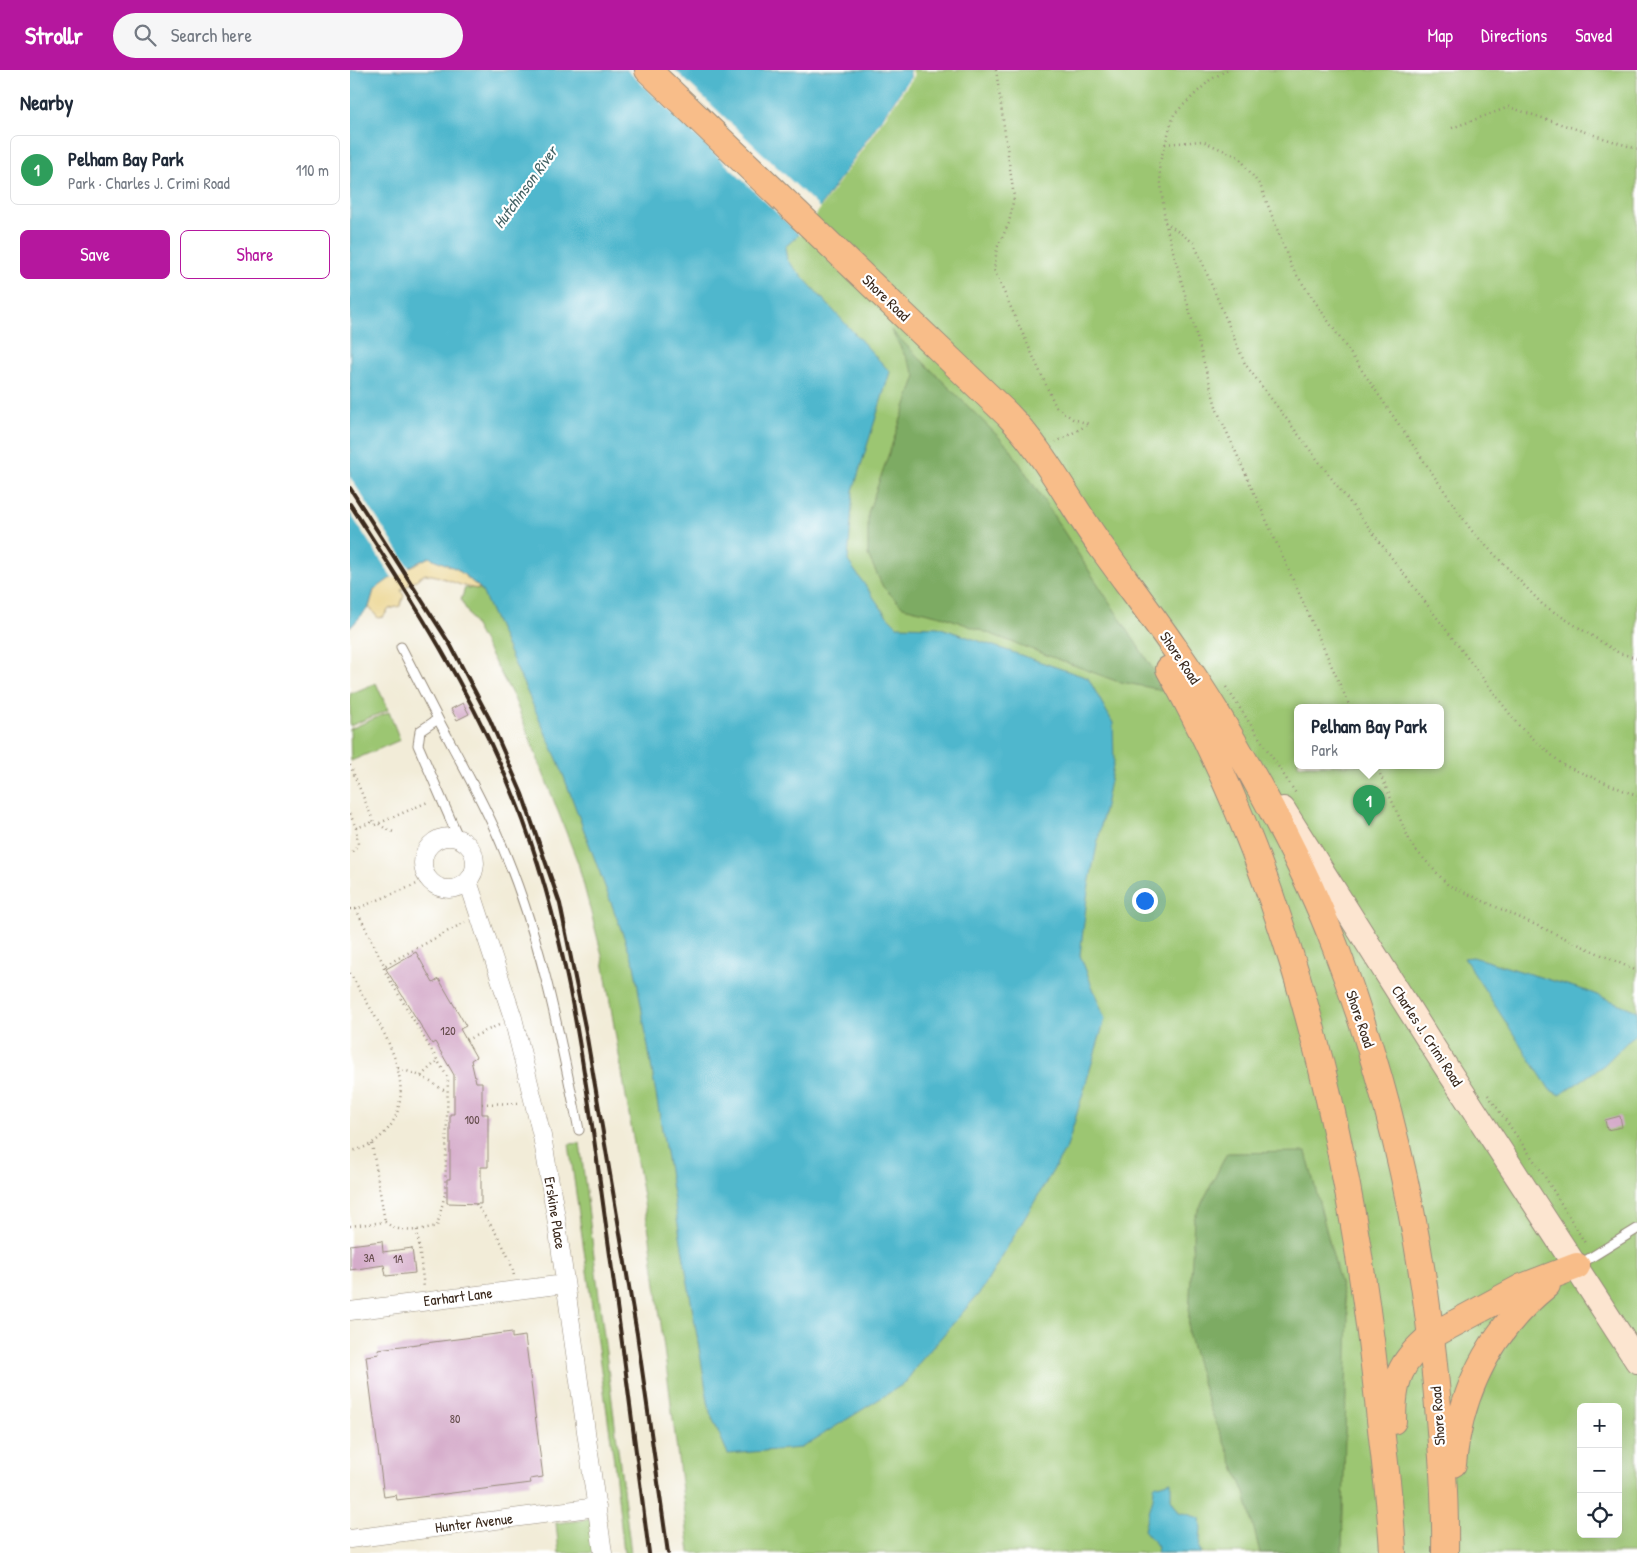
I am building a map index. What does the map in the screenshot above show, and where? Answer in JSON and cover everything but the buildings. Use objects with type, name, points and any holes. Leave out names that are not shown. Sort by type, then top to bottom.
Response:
[{"type":"main road","name":"Shore Road","points":[[648,70],[1019,426],[1045,460],[1100,546],[1145,605],[1216,711],[1270,808],[1306,879],[1335,946],[1384,1094],[1408,1193],[1432,1336],[1439,1419],[1445,1550]]},
{"type":"main road","name":"Shore Road","points":[[1100,546],[1136,615],[1167,665],[1212,748],[1253,843],[1285,938],[1326,1087],[1356,1236],[1371,1337],[1393,1546]]},
{"type":"main road","name":"Charles J. Crimi Road","points":[[1216,711],[1245,749],[1436,1050],[1637,1361]]},
{"type":"main road","points":[[1393,1546],[1394,1388],[1407,1360],[1432,1336],[1522,1287],[1577,1266]]},
{"type":"main road","points":[[1445,1550],[1458,1429],[1468,1391],[1475,1374],[1496,1337],[1520,1309],[1546,1286],[1577,1266]]},
{"type":"street","points":[[447,836],[459,839],[468,845],[475,859],[475,867],[468,881],[455,888],[441,887],[429,879],[425,873],[423,859],[429,846],[440,838],[447,836]]},
{"type":"street","name":"Erskine Place","points":[[468,881],[513,1018],[549,1174],[603,1553]]},
{"type":"street","name":"Earhart Lane","points":[[350,1310],[566,1284]]},
{"type":"street","name":"Hunter Avenue","points":[[359,1543],[597,1508]]},
{"type":"lane","points":[[401,647],[500,841],[520,891],[541,960],[579,1130]]},
{"type":"lane","points":[[438,719],[423,728],[418,738],[420,751],[459,839]]},
{"type":"lane","points":[[1577,1266],[1637,1228]]},
{"type":"path","points":[[996,70],[1014,197],[1009,223],[997,248],[994,270],[1056,407],[1073,419],[1089,424],[1054,443]]},
{"type":"path","points":[[1227,70],[1210,80],[1174,114],[1159,165],[1165,222],[1217,410],[1349,704]]},
{"type":"path","points":[[1452,128],[1509,107],[1637,149]]},
{"type":"path","points":[[1165,144],[1202,141],[1239,157],[1261,187],[1292,268],[1471,530],[1543,605],[1618,653],[1637,658]]},
{"type":"path","points":[[1165,222],[1194,243],[1244,364],[1519,726],[1564,765],[1637,796]]},
{"type":"path","points":[[350,765],[375,825],[379,824],[396,833]]},
{"type":"path","points":[[1378,769],[1412,846],[1448,886],[1637,971]]},
{"type":"path","points":[[379,824],[441,796]]},
{"type":"path","points":[[350,814],[356,828],[358,844],[350,855]]},
{"type":"path","points":[[356,828],[374,821]]},
{"type":"path","points":[[350,909],[356,909],[429,879]]},
{"type":"path","points":[[356,909],[385,967],[384,970],[448,1078],[445,1194],[437,1226],[405,1232],[392,1228],[385,1222],[372,1144]]},
{"type":"path","points":[[385,967],[480,914]]},
{"type":"path","points":[[350,973],[398,1063],[402,1089],[399,1109],[388,1130],[372,1144],[350,1151]]},
{"type":"path","points":[[466,1040],[513,1018]]},
{"type":"path","points":[[421,1076],[437,1060]]},
{"type":"path","points":[[398,1068],[421,1076],[447,1092]]},
{"type":"path","points":[[482,1104],[534,1103]]},
{"type":"path","points":[[476,1204],[491,1224],[512,1267],[516,1290]]},
{"type":"path","points":[[350,1226],[385,1222]]},
{"type":"path","points":[[417,1230],[426,1301]]},
{"type":"green space","points":[[910,70],[1637,70],[1637,1553],[690,1553],[650,1238],[602,955],[578,863],[514,698],[461,600],[465,588],[480,589],[429,557],[456,528],[877,775],[756,250],[804,230],[911,77]]},
{"type":"green space","points":[[891,330],[1009,447],[1167,691],[1116,681],[945,617],[903,607],[883,587],[868,555],[868,513],[916,376]]},
{"type":"green space","points":[[376,683],[388,710],[350,726],[350,694]]},
{"type":"green space","points":[[389,712],[400,740],[351,761],[350,729]]},
{"type":"green space","points":[[580,1143],[631,1553],[624,1553],[614,1462],[569,1144]]},
{"type":"green space","points":[[1306,1152],[1348,1314],[1342,1553],[1260,1553],[1245,1493],[1209,1406],[1188,1333],[1194,1219],[1227,1153]]},
{"type":"green space","points":[[593,1519],[596,1553],[559,1553],[556,1523]]},
{"type":"sand","points":[[429,557],[457,569],[481,589],[466,587],[440,577],[425,574],[401,590],[404,596],[400,606],[389,609],[383,617],[378,618],[369,607],[374,590],[384,581]]},
{"type":"water","name":"Hutchinson River","points":[[350,70],[910,70],[911,77],[804,230],[785,247],[787,260],[890,372],[853,491],[848,561],[886,615],[897,626],[938,627],[1088,678],[1113,723],[1114,761],[1088,890],[1080,955],[1105,1019],[1067,1147],[982,1290],[919,1363],[905,1383],[801,1448],[728,1454],[710,1413],[634,964],[558,761],[481,589],[457,569],[429,557],[399,572],[374,590],[369,607],[350,628]]},
{"type":"water","points":[[1473,957],[1587,991],[1637,1011],[1637,1032],[1604,1065],[1560,1095],[1550,1090],[1464,958]]},
{"type":"water","points":[[1171,1481],[1171,1499],[1179,1512],[1200,1518],[1199,1549],[1202,1553],[1157,1553],[1158,1547],[1144,1530],[1152,1503],[1154,1486]]},
{"type":"pier","points":[[627,70],[675,70],[820,208],[911,77],[910,70],[912,70],[914,76],[801,236]]},
{"type":"pier","points":[[350,477],[410,569],[393,579],[350,513]]},
{"type":"railway","points":[[350,488],[451,646],[490,720],[522,794],[560,904],[586,1032],[637,1334],[668,1553]]},
{"type":"railway","points":[[350,504],[418,611],[480,722],[515,799],[547,894],[570,991],[587,1090],[620,1325],[649,1553]]},
{"type":"place","name":"Pelham Bay Park","points":[[1369,826]]}]
